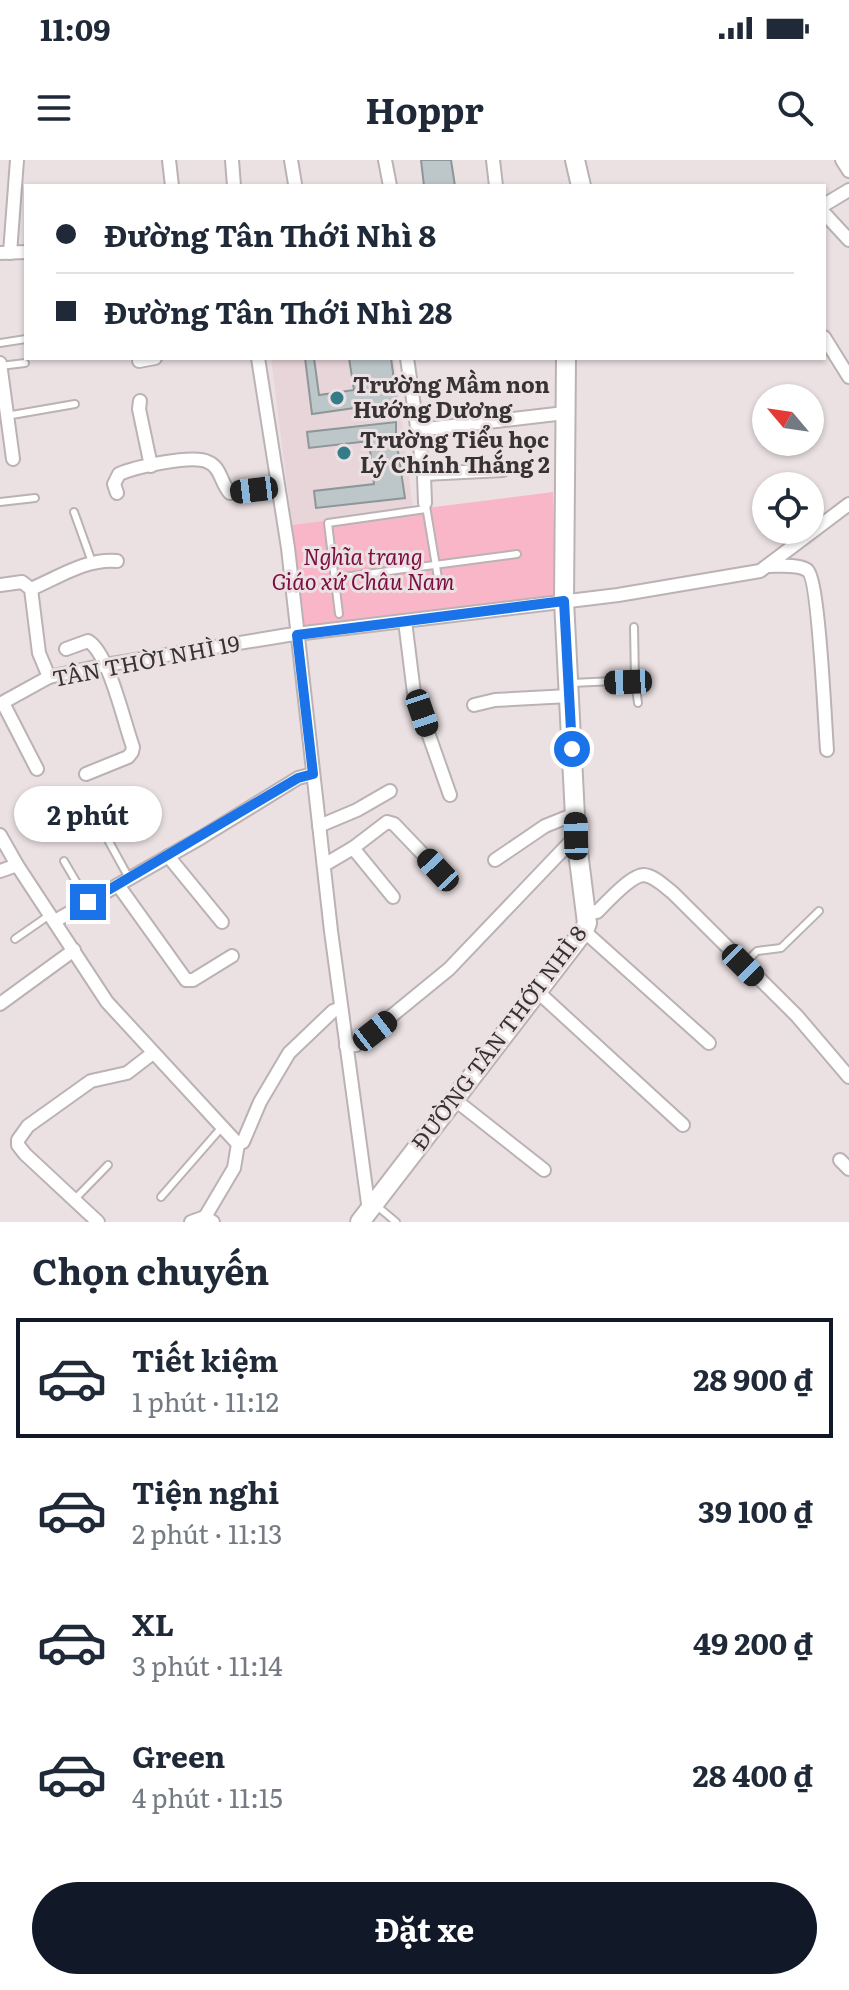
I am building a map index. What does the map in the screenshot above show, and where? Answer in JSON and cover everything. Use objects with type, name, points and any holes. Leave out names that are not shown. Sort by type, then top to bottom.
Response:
[{"type":"street","points":[[5,253],[17,160]]},
{"type":"street","points":[[169,160],[172,184]]},
{"type":"street","points":[[232,160],[234,184]]},
{"type":"street","points":[[291,160],[292,184]]},
{"type":"street","points":[[385,160],[390,184]]},
{"type":"street","points":[[493,160],[496,184]]},
{"type":"street","points":[[575,160],[581,184]]},
{"type":"street","points":[[842,160],[849,171]]},
{"type":"street","points":[[826,204],[849,190]]},
{"type":"street","points":[[826,215],[849,240]]},
{"type":"street","points":[[826,340],[849,377]]},
{"type":"street","points":[[139,361],[144,360]]},
{"type":"street","points":[[258,360],[288,548],[319,826],[368,1212]]},
{"type":"street","points":[[407,360],[426,506]]},
{"type":"street","name":"ĐƯỜNG TÂN THỚI NHÌ 8","points":[[368,1212],[538,992],[587,923],[576,836],[564,601],[566,360]]},
{"type":"street","points":[[0,365],[13,459]]},
{"type":"street","points":[[140,401],[151,466]]},
{"type":"street","points":[[418,430],[565,413]]},
{"type":"street","points":[[117,493],[114,484],[119,474],[175,462],[207,461],[217,469],[230,493],[278,487]]},
{"type":"street","points":[[424,474],[503,470]]},
{"type":"street","points":[[769,566],[849,504]]},
{"type":"street","points":[[31,589],[92,562],[105,559],[117,561]]},
{"type":"street","points":[[769,566],[805,569],[810,573],[819,622],[827,750]]},
{"type":"street","name":"TÂN THỜI NHÌ 19","points":[[2,704],[49,677],[105,665],[297,635],[718,579],[760,571],[769,566]]},
{"type":"street","points":[[0,585],[22,582],[31,589],[39,653],[49,677]]},
{"type":"street","points":[[405,621],[414,693],[450,795]]},
{"type":"street","points":[[66,649],[91,642],[105,665],[132,752],[86,774]]},
{"type":"street","points":[[474,705],[569,690]]},
{"type":"street","points":[[2,704],[37,769]]},
{"type":"street","points":[[53,918],[123,882],[298,778],[313,774]]},
{"type":"street","points":[[319,826],[357,810],[390,791]]},
{"type":"street","points":[[495,860],[545,826],[575,814]]},
{"type":"street","points":[[324,865],[353,848],[382,824],[394,824],[438,870]]},
{"type":"street","points":[[0,835],[107,1002],[238,1144]]},
{"type":"street","points":[[346,1046],[356,1045],[449,969],[576,836]]},
{"type":"street","points":[[353,848],[393,897]]},
{"type":"street","points":[[168,856],[222,922]]},
{"type":"street","points":[[0,871],[17,865]]},
{"type":"street","points":[[585,910],[597,912],[631,880],[646,875],[673,893],[797,1016],[849,1077]]},
{"type":"street","points":[[123,882],[186,980],[193,980],[232,956]]},
{"type":"street","points":[[584,931],[709,1043]]},
{"type":"street","points":[[0,1004],[74,950]]},
{"type":"street","points":[[538,992],[683,1125]]},
{"type":"street","points":[[238,1144],[243,1142],[260,1102],[289,1053],[333,1011],[341,1008]]},
{"type":"street","points":[[98,1222],[18,1145],[22,1133],[91,1081],[127,1073],[153,1053]]},
{"type":"street","points":[[454,1099],[544,1170]]},
{"type":"street","points":[[191,1222],[209,1220],[234,1168],[238,1144]]},
{"type":"lane","points":[[0,343],[24,339]]},
{"type":"lane","points":[[0,365],[25,363]]},
{"type":"lane","points":[[6,416],[75,404]]},
{"type":"lane","points":[[0,502],[35,498]]},
{"type":"lane","points":[[339,614],[328,527],[330,521],[426,506],[438,578]]},
{"type":"lane","points":[[74,512],[92,562]]},
{"type":"lane","points":[[336,578],[517,554]]},
{"type":"lane","points":[[634,627],[638,703]]},
{"type":"lane","points":[[569,690],[635,680]]},
{"type":"lane","points":[[102,829],[123,882]]},
{"type":"lane","points":[[64,861],[88,902]]},
{"type":"lane","points":[[743,965],[757,951],[781,948],[819,911]]},
{"type":"lane","points":[[15,939],[53,918]]},
{"type":"lane","points":[[161,1197],[222,1127]]},
{"type":"lane","points":[[74,1200],[108,1165]]},
{"type":"lane","points":[[368,1212],[396,1222]]},
{"type":"shaded area","points":[[271,360],[394,360],[413,509],[292,525]]},
{"type":"green space","name":"Nghĩa trang Giáo xứ Châu Nam","points":[[553,492],[556,597],[302,634],[292,525]]},
{"type":"building","points":[[421,160],[451,160],[455,184],[424,184]]},
{"type":"building","points":[[305,360],[314,360],[319,395],[354,390],[349,360],[391,360],[397,402],[312,414]]},
{"type":"building","points":[[396,422],[405,498],[316,508],[314,491],[374,484],[369,441],[309,448],[307,432]]},
{"type":"place","name":"Trường Mầm non Hướng Dương","points":[[337,398]]},
{"type":"place","name":"Trường Tiểu học Lý Chính Thắng 2","points":[[344,453]]},
{"type":"route","points":[[88,902],[298,778],[313,774],[297,635],[564,601],[572,749]]}]
